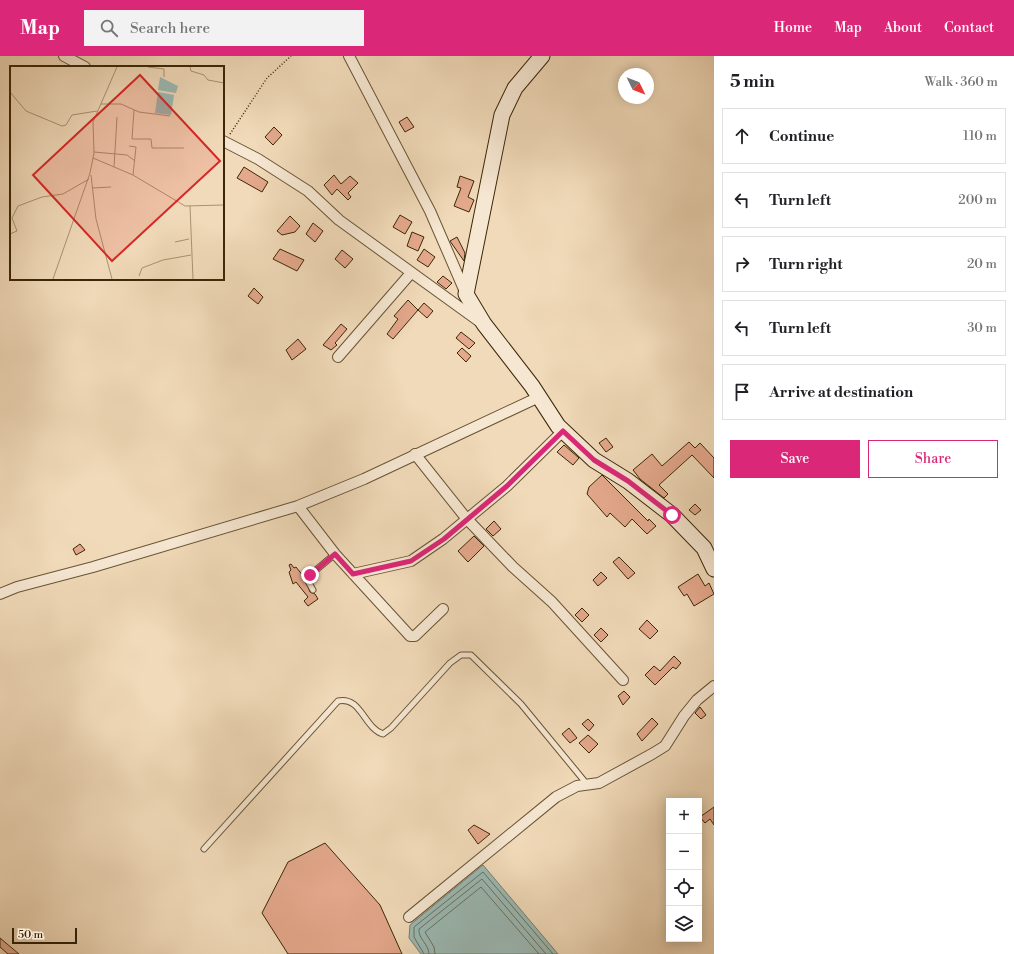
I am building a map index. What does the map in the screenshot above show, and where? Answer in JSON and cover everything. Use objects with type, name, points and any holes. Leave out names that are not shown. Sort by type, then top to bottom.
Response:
[{"type":"street","points":[[64,56],[83,66]]},
{"type":"street","points":[[349,56],[430,211],[466,294],[484,324],[563,431],[594,460],[628,481],[672,515],[704,548],[714,569]]},
{"type":"street","points":[[466,294],[502,114],[516,88],[542,56]]},
{"type":"street","points":[[224,142],[258,159],[308,191],[338,220],[484,324]]},
{"type":"street","points":[[338,357],[411,273]]},
{"type":"street","points":[[0,594],[17,587],[92,567],[298,506],[364,479],[539,397]]},
{"type":"street","points":[[353,574],[411,561],[444,539],[466,518],[507,486],[563,431]]},
{"type":"street","points":[[415,454],[466,518],[513,566],[552,602],[623,680]]},
{"type":"street","points":[[298,506],[335,554],[410,636],[414,636],[443,609]]},
{"type":"street","points":[[409,917],[556,797],[577,786],[599,783],[664,746],[684,716],[697,700],[714,686]]},
{"type":"lane","points":[[313,590],[308,581],[310,575],[335,554]]},
{"type":"lane","points":[[204,849],[338,701],[346,699],[353,702],[375,732],[383,734],[391,728],[450,663],[461,655],[471,655],[521,704],[586,784]]},
{"type":"path","points":[[224,142],[267,78],[291,56]]},
{"type":"water","points":[[483,865],[558,954],[421,954],[409,938],[410,925]]},
{"type":"building","points":[[407,117],[414,127],[405,132],[399,122]]},
{"type":"building","points":[[274,127],[282,135],[273,145],[265,137]]},
{"type":"building","points":[[244,167],[268,182],[262,192],[237,178]]},
{"type":"building","points":[[334,175],[341,184],[350,176],[358,183],[348,193],[351,197],[348,200],[337,189],[332,195],[324,185]]},
{"type":"building","points":[[460,176],[474,181],[468,197],[474,200],[469,212],[454,206],[461,188],[457,187]]},
{"type":"building","points":[[400,215],[412,222],[405,234],[393,227]]},
{"type":"building","points":[[290,216],[300,226],[295,232],[282,235],[277,231]]},
{"type":"building","points":[[313,223],[323,231],[315,242],[306,234]]},
{"type":"building","points":[[412,232],[424,237],[418,251],[407,246]]},
{"type":"building","points":[[457,237],[465,253],[464,261],[450,241]]},
{"type":"building","points":[[280,249],[304,260],[297,271],[273,259]]},
{"type":"building","points":[[424,249],[435,257],[428,267],[417,260]]},
{"type":"building","points":[[342,250],[353,259],[345,268],[335,259]]},
{"type":"building","points":[[443,276],[452,283],[446,289],[437,282]]},
{"type":"building","points":[[254,288],[263,297],[258,304],[248,296]]},
{"type":"building","points":[[408,300],[418,310],[393,339],[387,334],[398,319],[394,316]]},
{"type":"building","points":[[424,303],[433,311],[427,318],[418,310]]},
{"type":"building","points":[[341,324],[347,329],[335,343],[337,345],[331,350],[323,345]]},
{"type":"building","points":[[461,332],[475,343],[469,349],[456,338]]},
{"type":"building","points":[[298,339],[306,349],[292,360],[286,350]]},
{"type":"building","points":[[462,348],[471,356],[466,362],[457,353]]},
{"type":"building","points":[[606,438],[613,447],[606,452],[599,443]]},
{"type":"building","points":[[689,442],[695,448],[700,443],[714,458],[714,478],[692,455],[659,485],[668,494],[664,498],[640,479],[633,470],[652,454],[662,466]]},
{"type":"building","points":[[564,445],[579,458],[573,465],[557,452]]},
{"type":"building","points":[[602,475],[648,521],[649,519],[656,526],[647,534],[632,519],[625,527],[610,513],[607,517],[587,494],[589,487]]},
{"type":"building","points":[[695,504],[701,510],[695,515],[689,510]]},
{"type":"building","points":[[494,521],[501,529],[493,536],[486,529]]},
{"type":"building","points":[[474,536],[484,546],[468,562],[458,551]]},
{"type":"building","points":[[80,544],[85,550],[76,555],[73,549]]},
{"type":"building","points":[[619,557],[635,573],[628,579],[613,562]]},
{"type":"building","points":[[291,564],[294,568],[296,567],[304,577],[310,592],[315,594],[318,599],[308,606],[304,601],[308,597],[296,582],[293,584],[289,572],[291,570],[289,565]]},
{"type":"building","points":[[601,572],[607,578],[598,586],[593,580]]},
{"type":"building","points":[[698,574],[705,586],[709,583],[714,594],[694,606],[687,594],[684,596],[678,587]]},
{"type":"building","points":[[582,608],[589,615],[582,622],[575,615]]},
{"type":"building","points":[[647,620],[658,631],[650,639],[639,629]]},
{"type":"building","points":[[601,628],[608,635],[601,642],[594,635]]},
{"type":"building","points":[[674,656],[681,663],[676,669],[673,667],[655,685],[645,675],[654,666],[660,671]]},
{"type":"building","points":[[624,691],[630,697],[623,705],[618,696]]},
{"type":"building","points":[[700,707],[706,715],[701,719],[695,713]]},
{"type":"building","points":[[652,718],[658,724],[642,741],[637,734]]},
{"type":"building","points":[[588,719],[594,725],[589,731],[582,724]]},
{"type":"building","points":[[569,728],[577,738],[570,743],[562,734]]},
{"type":"building","points":[[588,735],[598,744],[589,753],[579,743]]},
{"type":"building","points":[[714,807],[714,825],[710,819],[705,823],[702,819],[702,816]]},
{"type":"building","points":[[474,825],[490,834],[478,844],[468,830]]},
{"type":"building","points":[[325,843],[380,905],[402,954],[288,954],[262,913],[288,862]]},
{"type":"building","points":[[0,938],[19,954],[8,954],[0,947]]},
{"type":"route","points":[[310,575],[335,554],[353,574],[381,569],[411,561],[444,539],[466,518],[507,486],[563,431],[594,460],[628,481],[672,515]]}]
